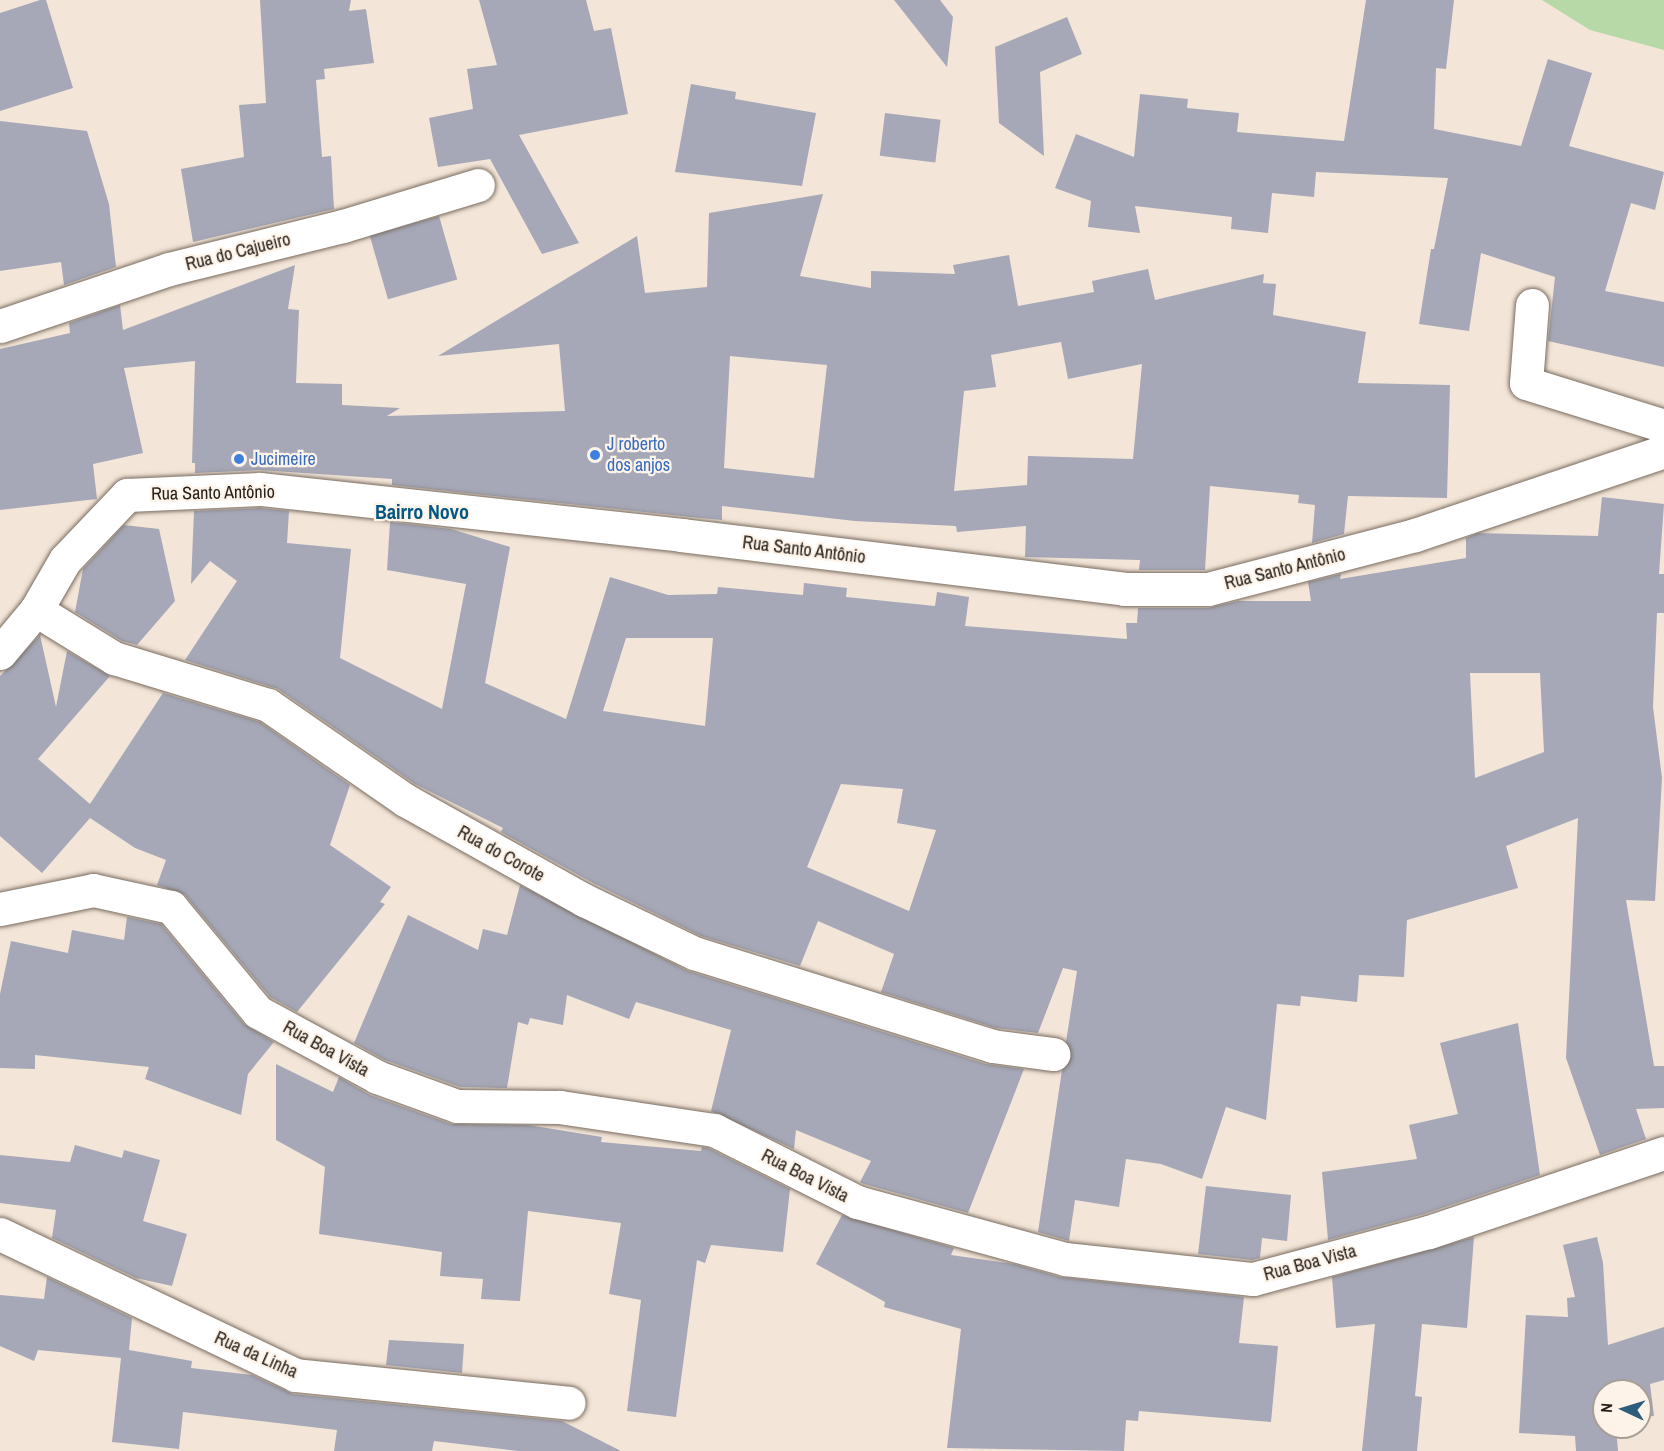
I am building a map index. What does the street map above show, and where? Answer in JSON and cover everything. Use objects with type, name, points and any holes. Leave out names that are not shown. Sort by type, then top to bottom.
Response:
[{"type":"street","name":"Rua do Cajueiro","points":[[0,326],[169,269],[343,226],[478,185]]},
{"type":"street","points":[[1532,305],[1526,383],[1664,426]]},
{"type":"street","name":"Rua Santo Antônio","points":[[0,653],[36,610],[65,560],[127,495],[260,489],[659,532],[1124,590],[1208,589],[1415,535],[1664,451]]},
{"type":"street","name":"Rua do Corote","points":[[36,610],[114,657],[268,705],[405,800],[584,900],[694,953],[992,1046],[1053,1054]]},
{"type":"street","name":"Rua Boa Vista","points":[[0,909],[93,890],[171,907],[258,1012],[377,1077],[458,1106],[560,1107],[714,1130],[857,1202],[1065,1259],[1253,1279],[1428,1232],[1664,1153]]},
{"type":"street","name":"Rua da Linha","points":[[0,1234],[295,1375],[569,1403]]},
{"type":"green space","points":[[1542,0],[1664,0],[1664,50],[1590,30]]},
{"type":"building","points":[[46,0],[73,88],[0,111],[0,13]]},
{"type":"building","points":[[260,0],[351,0],[349,11],[366,9],[374,63],[324,69],[325,79],[316,80],[322,157],[331,156],[334,209],[193,242],[181,169],[244,157],[239,105],[266,103]]},
{"type":"building","points":[[479,0],[586,0],[594,31],[611,28],[628,114],[519,135],[579,243],[542,254],[490,159],[438,167],[429,118],[473,109],[467,69],[497,65]]},
{"type":"building","points":[[894,0],[940,0],[953,17],[947,67]]},
{"type":"building","points":[[1366,0],[1454,0],[1446,69],[1436,68],[1434,129],[1521,146],[1548,59],[1592,73],[1569,146],[1664,172],[1655,210],[1631,203],[1605,291],[1664,302],[1664,367],[1548,341],[1555,277],[1481,253],[1469,331],[1419,324],[1431,249],[1434,249],[1448,178],[1316,172],[1314,197],[1272,193],[1268,233],[1231,229],[1232,217],[1135,206],[1140,233],[1088,227],[1091,201],[1055,188],[1076,134],[1134,157],[1140,94],[1188,99],[1187,108],[1239,113],[1237,132],[1344,141]]},
{"type":"building","points":[[1067,17],[1082,54],[1040,72],[1044,156],[999,123],[995,47]]},
{"type":"building","points":[[691,84],[736,92],[735,99],[816,113],[802,186],[675,172]]},
{"type":"building","points":[[885,113],[941,120],[935,163],[880,156]]},
{"type":"building","points":[[0,121],[87,131],[109,204],[116,267],[64,285],[61,262],[0,271]]},
{"type":"building","points":[[823,194],[800,276],[871,288],[871,271],[955,274],[953,265],[1009,255],[1018,306],[1094,292],[1092,281],[1148,269],[1155,300],[1264,274],[1263,283],[1276,284],[1273,315],[1366,332],[1358,383],[1450,385],[1447,498],[1348,496],[1344,534],[1312,543],[1315,505],[1298,503],[1299,495],[1210,486],[1205,570],[1139,570],[1140,560],[1025,557],[1026,526],[957,532],[956,526],[855,521],[722,506],[722,520],[392,485],[392,479],[259,470],[195,473],[195,463],[192,463],[195,361],[124,368],[143,453],[93,464],[97,499],[0,510],[0,349],[70,333],[69,323],[120,305],[123,330],[295,265],[288,309],[299,310],[296,383],[342,384],[342,405],[400,408],[387,416],[565,411],[559,344],[438,356],[637,236],[645,293],[707,287],[709,213]],"holes":[[[1061,342],[1068,379],[1142,364],[1133,459],[1028,456],[1027,485],[954,491],[964,391],[996,387],[991,355]],[[730,356],[827,365],[814,478],[724,468]]]},
{"type":"building","points":[[439,216],[457,279],[388,299],[370,236]]},
{"type":"building","points":[[1602,497],[1664,504],[1659,574],[1664,574],[1664,613],[1657,613],[1653,707],[1662,778],[1655,901],[1626,900],[1654,1066],[1664,1066],[1664,1108],[1636,1109],[1646,1139],[1600,1155],[1566,1058],[1578,818],[1506,846],[1518,888],[1407,920],[1404,977],[1359,975],[1357,1002],[1301,996],[1300,1006],[1277,1004],[1266,1120],[1226,1107],[1202,1179],[1161,1164],[1126,1159],[1119,1207],[1075,1200],[1069,1241],[1038,1232],[1062,1070],[1071,1057],[1066,1042],[1077,971],[1063,968],[1038,1033],[996,1028],[881,992],[894,954],[818,921],[800,966],[701,936],[593,883],[501,832],[503,828],[415,784],[278,689],[185,660],[237,581],[210,561],[191,584],[194,511],[259,508],[289,511],[287,543],[351,549],[340,658],[442,709],[466,584],[387,570],[390,522],[451,529],[510,547],[485,683],[566,719],[610,577],[668,595],[717,594],[718,587],[803,595],[804,583],[847,588],[846,597],[935,606],[937,592],[969,597],[965,626],[1127,639],[1126,623],[1137,623],[1138,608],[1208,608],[1238,601],[1311,601],[1308,582],[1341,574],[1340,579],[1466,558],[1466,538],[1478,533],[1598,536]],"holes":[[[626,638],[713,638],[705,726],[603,711]],[[1470,673],[1540,673],[1544,752],[1475,778]],[[841,784],[903,789],[897,823],[936,830],[909,911],[807,867]]]},
{"type":"building","points":[[124,525],[159,529],[175,601],[137,645],[122,641],[75,612],[83,569]]},
{"type":"building","points":[[40,635],[56,707],[67,651],[110,676],[38,759],[90,804],[163,693],[260,722],[350,785],[330,845],[391,887],[380,902],[385,904],[297,1012],[270,997],[185,895],[157,885],[166,860],[135,848],[90,818],[42,873],[0,836],[0,676]]},
{"type":"building","points":[[520,885],[688,971],[986,1064],[1024,1069],[968,1213],[864,1184],[860,1182],[871,1161],[796,1130],[794,1149],[711,1111],[731,1030],[636,1002],[629,1019],[567,995],[563,1025],[530,1018],[528,1025],[518,1022],[507,1088],[460,1087],[385,1060],[354,1043],[408,915],[478,950],[483,929],[507,935]]},
{"type":"building","points":[[127,917],[161,924],[244,1024],[274,1042],[248,1074],[241,1115],[145,1079],[149,1067],[35,1055],[35,1069],[0,1068],[0,994],[11,941],[68,953],[72,930],[124,940]]},
{"type":"building","points":[[1518,1023],[1540,1175],[1424,1214],[1328,1240],[1322,1172],[1417,1159],[1409,1125],[1458,1114],[1440,1043]]},
{"type":"building","points":[[276,1064],[333,1092],[339,1077],[370,1095],[451,1124],[528,1125],[602,1137],[601,1142],[701,1151],[702,1147],[708,1148],[790,1189],[783,1252],[711,1245],[705,1263],[697,1260],[676,1417],[627,1411],[641,1300],[609,1294],[621,1223],[528,1211],[520,1301],[481,1299],[483,1279],[440,1276],[442,1252],[319,1234],[325,1167],[276,1140]]},
{"type":"building","points":[[75,1145],[122,1158],[124,1150],[160,1160],[143,1221],[187,1234],[172,1286],[136,1278],[52,1238],[56,1210],[0,1203],[0,1155],[70,1162]]},
{"type":"building","points":[[1206,1186],[1291,1195],[1287,1241],[1262,1238],[1260,1258],[1252,1260],[1198,1254]]},
{"type":"building","points":[[842,1215],[954,1248],[951,1255],[1014,1264],[1060,1277],[1244,1297],[1239,1343],[1278,1346],[1271,1422],[1139,1411],[1138,1421],[1126,1420],[1124,1451],[947,1448],[961,1329],[884,1307],[885,1302],[816,1264]]},
{"type":"building","points":[[1474,1237],[1467,1328],[1422,1324],[1415,1396],[1422,1397],[1417,1451],[1362,1451],[1375,1324],[1336,1328],[1332,1277]]},
{"type":"building","points":[[1597,1237],[1603,1263],[1608,1345],[1664,1327],[1664,1380],[1652,1383],[1652,1379],[1592,1379],[1592,1439],[1617,1439],[1618,1451],[1576,1451],[1575,1436],[1519,1433],[1526,1315],[1568,1317],[1567,1298],[1575,1297],[1563,1245]]},
{"type":"building","points":[[47,1277],[132,1318],[129,1350],[192,1361],[191,1368],[252,1375],[293,1394],[562,1421],[621,1451],[518,1451],[434,1441],[432,1451],[334,1451],[337,1430],[183,1412],[179,1449],[112,1442],[121,1358],[38,1350],[34,1361],[0,1346],[0,1295],[44,1299]]},
{"type":"building","points":[[389,1340],[464,1344],[462,1373],[386,1365]]},
{"type":"place","name":"J roberto dos anjos","points":[[595,455]]},
{"type":"place","name":"Jucimeire","points":[[239,459]]},
{"type":"district","name":"Bairro Novo","points":[[422,511]]}]
